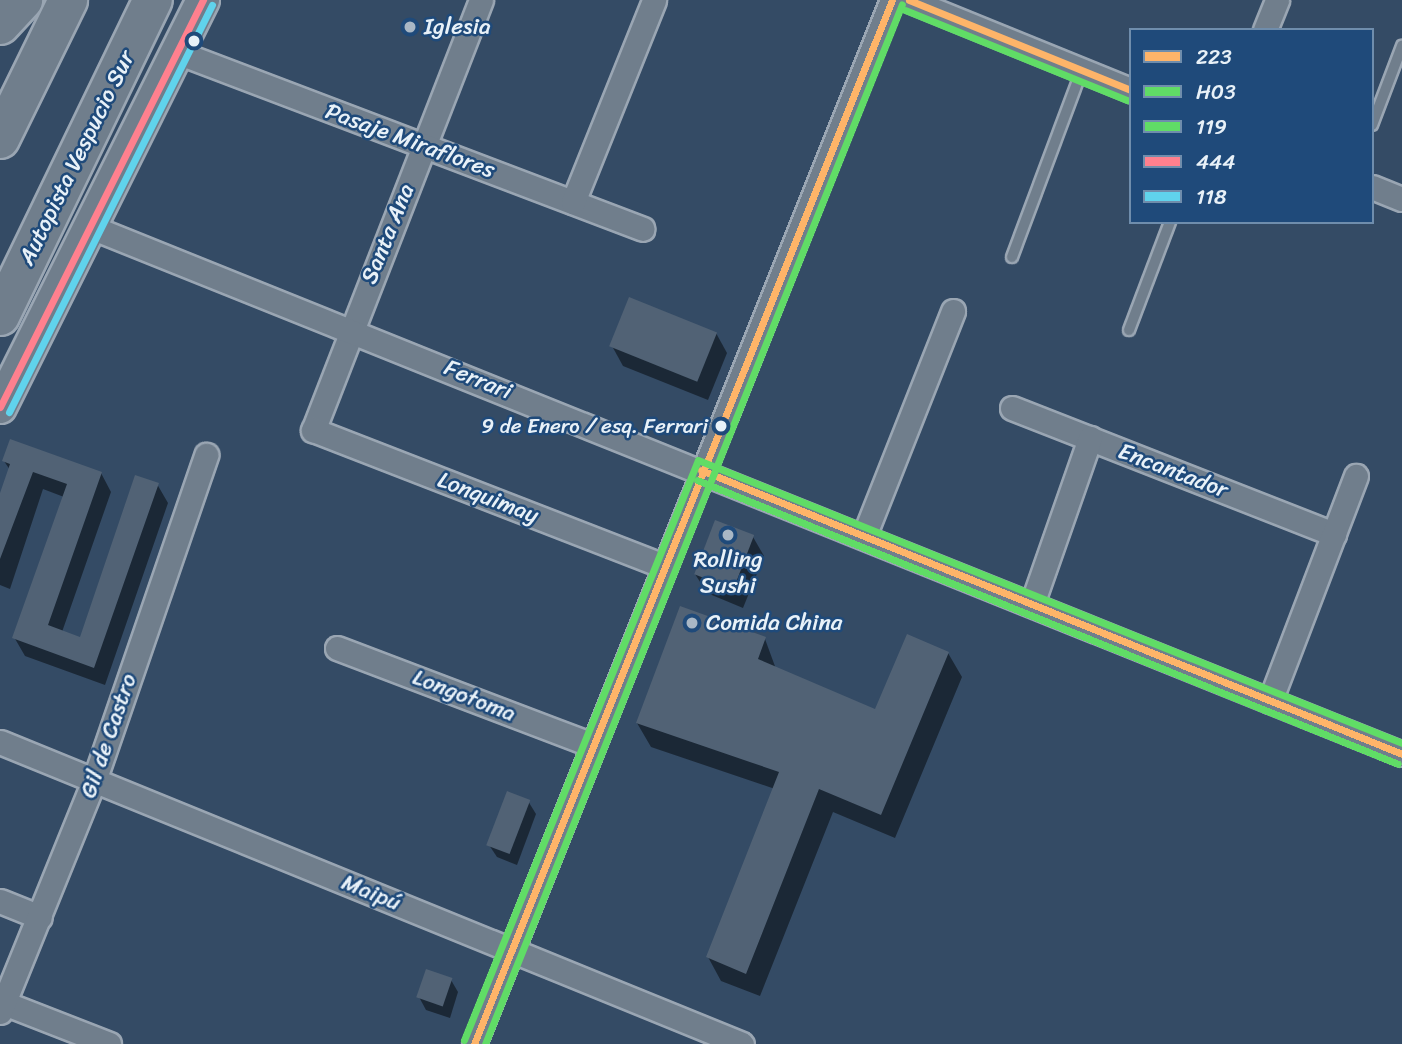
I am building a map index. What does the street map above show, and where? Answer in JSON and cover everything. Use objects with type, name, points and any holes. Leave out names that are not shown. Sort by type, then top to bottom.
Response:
[{"type":"highway","points":[[0,25],[23,0]]},
{"type":"highway","points":[[0,139],[68,0]]},
{"type":"highway","name":"Autopista Vespucio Sur","points":[[0,316],[153,0]]},
{"type":"main road","points":[[0,407],[203,0]]},
{"type":"street","name":"Santa Ana","points":[[313,430],[350,329],[481,0]]},
{"type":"street","points":[[573,202],[654,0]]},
{"type":"street","points":[[474,1044],[701,470],[892,0]]},
{"type":"street","points":[[909,0],[1129,88]]},
{"type":"street","points":[[1266,28],[1277,0]]},
{"type":"street","name":"Pasaje Miraflores","points":[[177,52],[642,229]]},
{"type":"street","points":[[1374,188],[1402,199]]},
{"type":"street","name":"Ferrari","points":[[91,227],[1402,754]]},
{"type":"street","points":[[864,536],[953,311]]},
{"type":"street","name":"Encantador","points":[[1012,408],[1334,534]]},
{"type":"street","name":"Lonquimay","points":[[313,430],[663,566]]},
{"type":"street","points":[[1032,604],[1090,438]]},
{"type":"street","name":"Gil de Castro","points":[[2,1008],[94,781],[206,455]]},
{"type":"street","points":[[1270,701],[1356,476]]},
{"type":"street","name":"Longotoma","points":[[337,648],[592,745]]},
{"type":"street","name":"Maipú","points":[[0,742],[742,1044]]},
{"type":"street","points":[[0,901],[40,918]]},
{"type":"street","points":[[2,1008],[109,1044]]},
{"type":"lane","points":[[1374,120],[1402,46]]},
{"type":"lane","points":[[1012,257],[1082,70]]},
{"type":"lane","points":[[1129,330],[1169,224]]},
{"type":"building","points":[[629,297],[717,333],[697,382],[609,346]]},
{"type":"building","points":[[10,439],[102,472],[48,625],[80,637],[135,475],[159,483],[94,668],[12,638],[67,484],[33,472],[0,559],[0,493],[10,464],[2,461]]},
{"type":"building","points":[[715,520],[754,535],[733,589],[694,574]]},
{"type":"building","points":[[680,606],[766,637],[758,659],[875,709],[907,634],[949,652],[881,815],[819,789],[746,974],[706,957],[779,772],[636,723]]},
{"type":"building","points":[[507,791],[530,800],[510,854],[486,845]]},
{"type":"building","points":[[426,969],[452,978],[443,1006],[416,997]]},
{"type":"transit line","name":"444","points":[[0,407],[203,0]]},
{"type":"transit line","name":"223","points":[[474,1044],[892,0]]},
{"type":"transit line","name":"223","points":[[909,0],[1129,89]]},
{"type":"transit line","name":"H03","points":[[485,1044],[902,4]]},
{"type":"transit line","name":"118","points":[[9,412],[212,5]]},
{"type":"transit line","name":"H03","points":[[905,10],[1127,100]]},
{"type":"transit line","name":"119","points":[[464,1040],[698,460],[1402,743]]},
{"type":"transit line","name":"223","points":[[701,470],[1402,754]]},
{"type":"transit line","name":"H03","points":[[697,480],[1398,764]]},
{"type":"place","name":"Iglesia","points":[[410,27]]},
{"type":"place","name":"9 de Enero / esq. Ferrari","points":[[721,426]]},
{"type":"place","name":"Rolling Sushi","points":[[728,535]]},
{"type":"place","name":"Comida China","points":[[692,623]]}]
